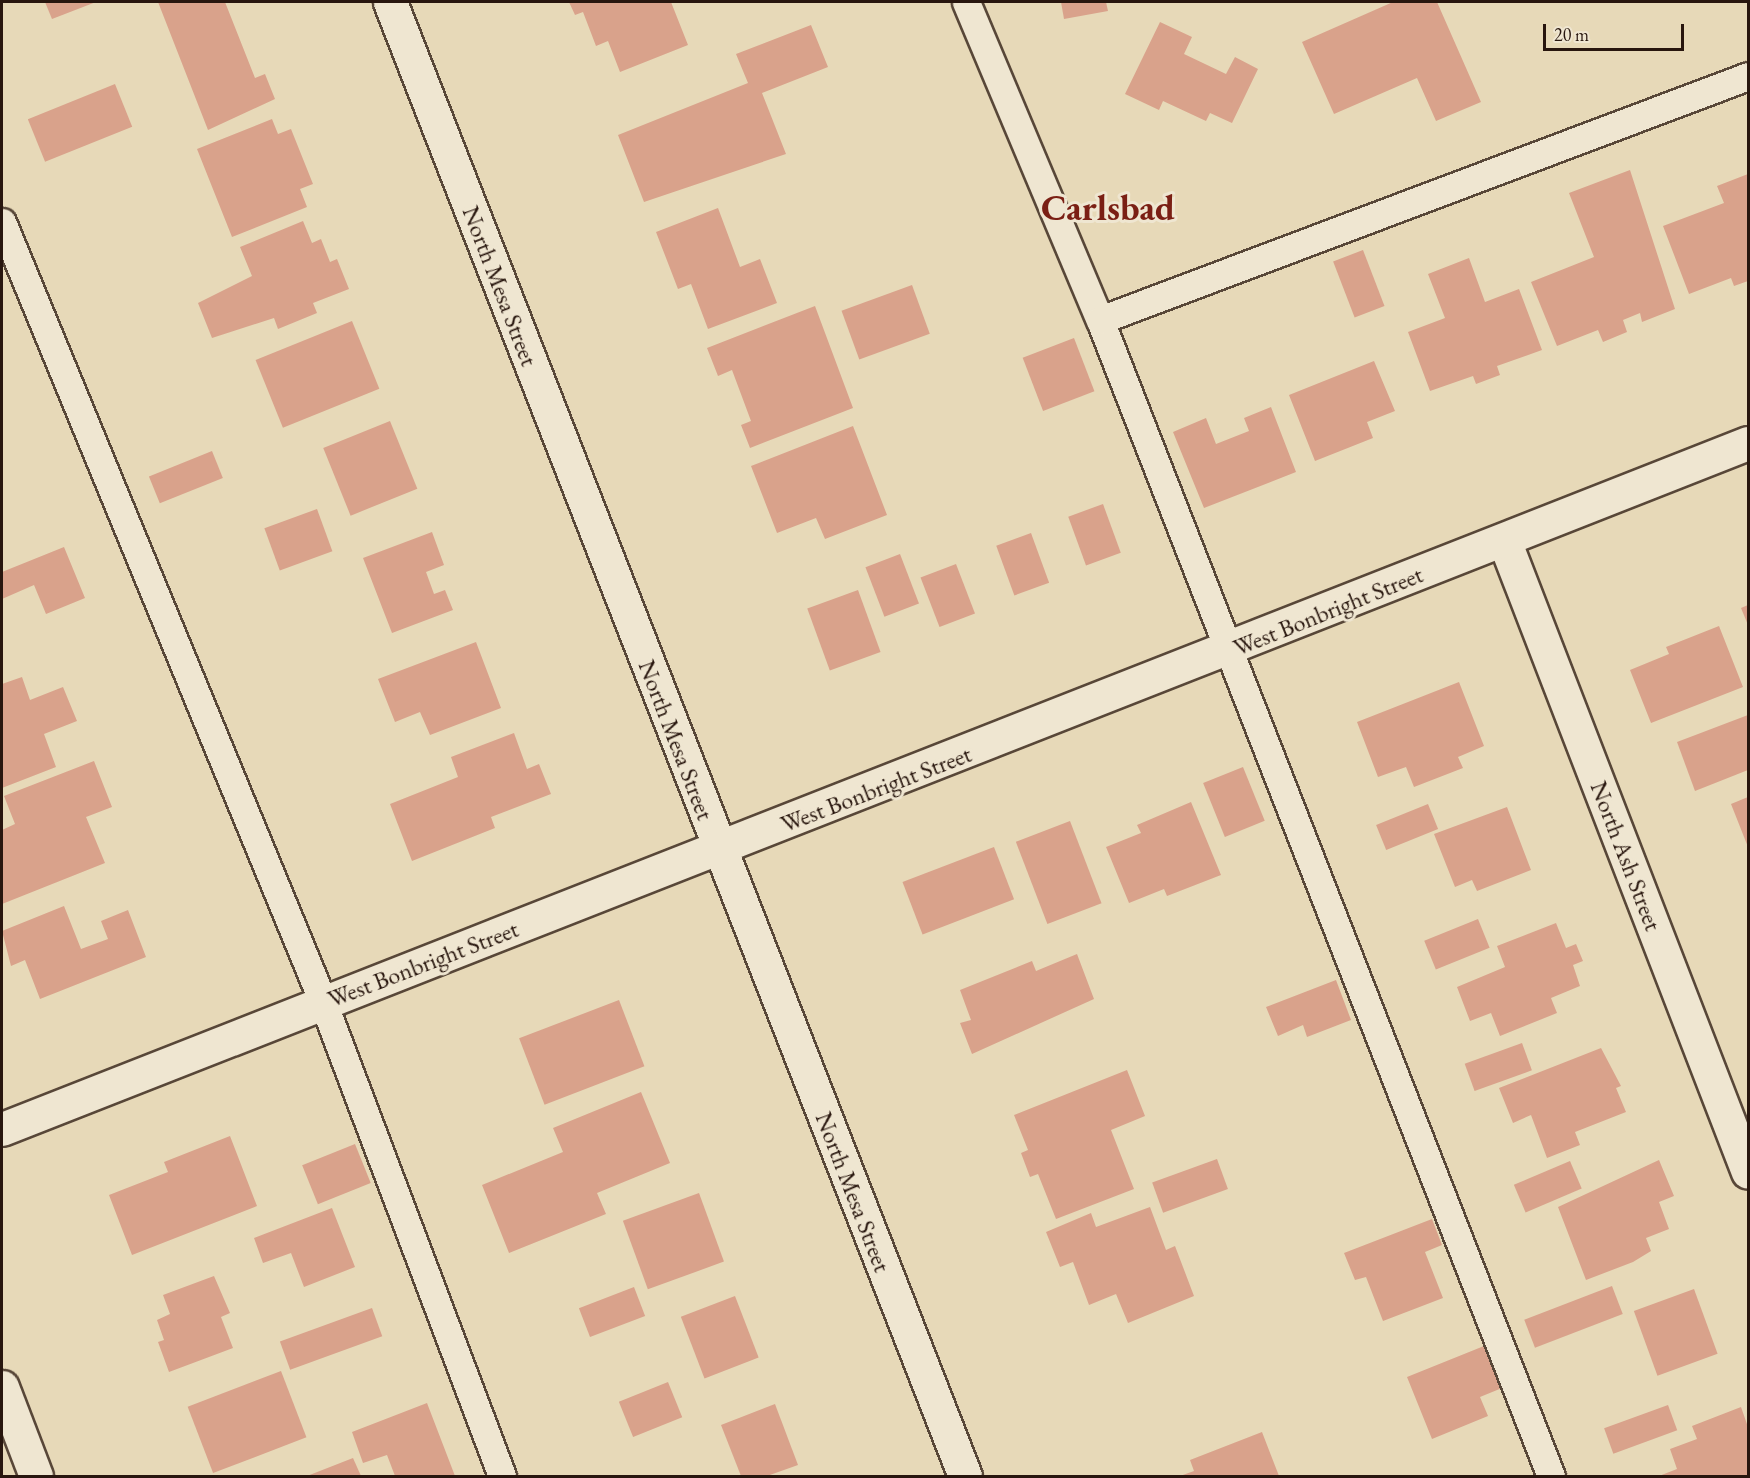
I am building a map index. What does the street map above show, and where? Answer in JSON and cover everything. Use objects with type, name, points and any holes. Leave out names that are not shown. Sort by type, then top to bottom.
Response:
[{"type":"street","name":"North Mesa Street","points":[[390,2],[965,1476]]},
{"type":"street","name":"West Bonbright Street","points":[[2,1129],[323,1002],[1229,651],[1749,443]]},
{"type":"street","name":"North Ash Street","points":[[1504,540],[1749,1172]]},
{"type":"street","points":[[2,1387],[36,1476]]},
{"type":"lane","points":[[966,2],[1100,320],[1551,1476]]},
{"type":"lane","points":[[1100,320],[1749,76]]},
{"type":"lane","points":[[2,222],[323,1002],[502,1476]]},
{"type":"building","points":[[45,2],[96,2],[52,19]]},
{"type":"building","points":[[158,2],[225,2],[255,78],[265,74],[275,99],[208,130]]},
{"type":"building","points":[[569,2],[671,2],[688,45],[620,72],[608,41],[596,46],[583,12],[575,15]]},
{"type":"building","points":[[1061,2],[1106,2],[1108,11],[1064,19]]},
{"type":"building","points":[[1393,2],[1437,2],[1481,102],[1436,121],[1417,78],[1334,114],[1302,42]]},
{"type":"building","points":[[1160,22],[1192,37],[1184,54],[1226,74],[1235,57],[1258,69],[1232,123],[1210,113],[1206,121],[1163,101],[1159,110],[1125,94]]},
{"type":"building","points":[[811,25],[828,67],[762,93],[786,154],[644,202],[618,135],[748,83],[736,54]]},
{"type":"building","points":[[115,84],[132,127],[45,162],[28,119]]},
{"type":"building","points":[[272,119],[278,134],[291,129],[313,184],[300,189],[307,207],[232,237],[197,149]]},
{"type":"building","points":[[1630,170],[1675,309],[1642,322],[1640,313],[1623,320],[1627,332],[1603,342],[1598,330],[1557,346],[1531,282],[1594,257],[1569,193]]},
{"type":"building","points":[[1748,174],[1748,281],[1734,286],[1731,278],[1689,294],[1663,226],[1724,203],[1717,186]]},
{"type":"building","points":[[718,208],[740,267],[760,259],[777,303],[708,329],[691,284],[678,289],[656,232]]},
{"type":"building","points":[[303,221],[312,243],[321,239],[330,262],[337,259],[349,289],[313,303],[317,313],[278,329],[274,318],[212,338],[198,303],[252,276],[240,247]]},
{"type":"building","points":[[1363,250],[1385,306],[1355,317],[1333,261]]},
{"type":"building","points":[[1469,258],[1485,302],[1519,289],[1542,350],[1497,366],[1500,375],[1476,384],[1473,376],[1430,391],[1408,332],[1445,318],[1428,274]]},
{"type":"building","points":[[912,285],[930,334],[859,360],[842,311]]},
{"type":"building","points":[[815,306],[853,408],[750,448],[741,425],[751,421],[732,370],[718,376],[707,348]]},
{"type":"building","points":[[352,321],[379,389],[283,428],[256,360]]},
{"type":"building","points":[[1074,338],[1094,391],[1043,411],[1023,358]]},
{"type":"building","points":[[1374,361],[1395,411],[1367,422],[1373,438],[1315,461],[1289,395]]},
{"type":"building","points":[[1271,407],[1296,472],[1204,508],[1173,432],[1206,418],[1216,444],[1249,431],[1244,418]]},
{"type":"building","points":[[390,421],[417,489],[351,516],[323,448]]},
{"type":"building","points":[[853,426],[887,515],[825,539],[816,518],[777,533],[751,466]]},
{"type":"building","points":[[212,451],[223,478],[160,503],[149,476]]},
{"type":"building","points":[[1103,504],[1121,553],[1086,566],[1068,517]]},
{"type":"building","points":[[317,509],[332,551],[280,570],[264,528]]},
{"type":"building","points":[[432,532],[444,565],[426,572],[434,594],[445,590],[453,610],[392,633],[363,558]]},
{"type":"building","points":[[1031,533],[1049,583],[1014,595],[996,546]]},
{"type":"building","points":[[64,547],[85,598],[46,614],[34,585],[2,599],[2,572]]},
{"type":"building","points":[[900,554],[919,603],[884,617],[865,567]]},
{"type":"building","points":[[956,564],[975,613],[940,627],[921,578]]},
{"type":"building","points":[[858,590],[881,652],[830,670],[807,608]]},
{"type":"building","points":[[1748,605],[1748,625],[1741,608]]},
{"type":"building","points":[[1719,626],[1743,687],[1651,723],[1630,670],[1669,654],[1666,647]]},
{"type":"building","points":[[476,642],[501,708],[430,735],[420,712],[395,722],[378,679]]},
{"type":"building","points":[[22,677],[30,700],[63,687],[77,721],[44,734],[56,767],[2,788],[2,684]]},
{"type":"building","points":[[1459,682],[1484,746],[1458,757],[1463,768],[1414,787],[1406,767],[1378,777],[1357,722]]},
{"type":"building","points":[[1748,715],[1748,770],[1695,791],[1677,742]]},
{"type":"building","points":[[514,733],[527,769],[539,764],[551,794],[491,817],[495,828],[412,861],[390,804],[458,777],[451,757]]},
{"type":"building","points":[[94,761],[112,807],[86,817],[105,863],[2,904],[2,830],[15,824],[4,796]]},
{"type":"building","points":[[1243,767],[1265,821],[1225,837],[1203,783]]},
{"type":"building","points":[[1748,797],[1748,847],[1731,804]]},
{"type":"building","points":[[1191,802],[1221,875],[1167,896],[1164,889],[1129,903],[1106,847],[1141,833],[1137,825]]},
{"type":"building","points":[[1428,804],[1438,829],[1386,850],[1376,825]]},
{"type":"building","points":[[1507,807],[1531,870],[1477,891],[1472,880],[1455,887],[1434,834]]},
{"type":"building","points":[[1070,821],[1102,903],[1047,924],[1016,842]]},
{"type":"building","points":[[994,847],[1014,899],[923,934],[903,882]]},
{"type":"building","points":[[64,906],[81,949],[108,939],[101,921],[128,910],[146,957],[40,999],[25,960],[11,966],[2,931]]},
{"type":"building","points":[[1478,919],[1490,948],[1436,969],[1424,941]]},
{"type":"building","points":[[1556,923],[1566,948],[1576,944],[1583,961],[1573,965],[1580,986],[1551,998],[1557,1013],[1500,1036],[1491,1013],[1470,1021],[1457,987],[1505,967],[1497,946]]},
{"type":"building","points":[[1077,954],[1094,999],[972,1054],[960,1023],[971,1020],[960,990],[1032,961],[1036,971]]},
{"type":"building","points":[[1336,980],[1351,1020],[1307,1037],[1303,1025],[1278,1036],[1266,1007]]},
{"type":"building","points":[[619,1000],[644,1066],[545,1105],[519,1038]]},
{"type":"building","points":[[1522,1043],[1532,1070],[1475,1091],[1465,1064]]},
{"type":"building","points":[[1601,1048],[1621,1086],[1616,1088],[1626,1112],[1575,1132],[1580,1145],[1547,1158],[1531,1115],[1513,1123],[1499,1088]]},
{"type":"building","points":[[1127,1070],[1145,1116],[1111,1130],[1134,1189],[1056,1219],[1038,1174],[1030,1177],[1021,1153],[1028,1150],[1014,1115]]},
{"type":"building","points":[[641,1092],[670,1163],[597,1193],[606,1214],[509,1253],[482,1185],[563,1152],[553,1128]]},
{"type":"building","points":[[230,1136],[257,1206],[132,1255],[109,1195],[168,1172],[164,1162]]},
{"type":"building","points":[[355,1144],[371,1183],[318,1204],[302,1165]]},
{"type":"building","points":[[1217,1159],[1228,1189],[1163,1213],[1152,1183]]},
{"type":"building","points":[[1659,1160],[1674,1196],[1659,1202],[1669,1229],[1646,1238],[1651,1251],[1633,1262],[1586,1280],[1558,1207]]},
{"type":"building","points":[[1570,1161],[1582,1189],[1526,1212],[1514,1185]]},
{"type":"building","points":[[699,1193],[724,1262],[648,1289],[623,1221]]},
{"type":"building","points":[[1150,1207],[1166,1250],[1175,1246],[1194,1296],[1128,1323],[1116,1294],[1089,1305],[1073,1262],[1060,1267],[1046,1232],[1091,1213],[1096,1227]]},
{"type":"building","points":[[332,1208],[355,1267],[304,1287],[291,1253],[263,1263],[254,1238]]},
{"type":"building","points":[[1432,1219],[1442,1245],[1425,1252],[1443,1298],[1383,1321],[1366,1277],[1355,1280],[1344,1253]]},
{"type":"building","points":[[214,1276],[230,1313],[221,1317],[233,1348],[169,1372],[158,1342],[164,1340],[157,1320],[170,1314],[163,1295]]},
{"type":"building","points":[[1612,1286],[1623,1314],[1535,1348],[1524,1320]]},
{"type":"building","points":[[634,1287],[645,1316],[590,1337],[579,1308]]},
{"type":"building","points":[[1694,1289],[1718,1354],[1657,1376],[1634,1311]]},
{"type":"building","points":[[735,1296],[759,1358],[705,1378],[681,1317]]},
{"type":"building","points":[[372,1308],[382,1336],[290,1370],[280,1342]]},
{"type":"building","points":[[1484,1346],[1502,1388],[1480,1397],[1488,1416],[1432,1439],[1407,1377]]},
{"type":"building","points":[[281,1371],[306,1437],[213,1473],[188,1407]]},
{"type":"building","points":[[668,1382],[682,1417],[633,1437],[619,1402]]},
{"type":"building","points":[[427,1403],[455,1476],[395,1476],[387,1455],[363,1463],[352,1432]]},
{"type":"building","points":[[775,1404],[798,1465],[767,1476],[741,1476],[721,1425]]},
{"type":"building","points":[[1668,1405],[1677,1430],[1613,1454],[1604,1428]]},
{"type":"building","points":[[1741,1407],[1748,1427],[1748,1476],[1659,1476],[1677,1469],[1670,1449],[1697,1439],[1692,1426]]},
{"type":"building","points":[[1262,1432],[1279,1476],[1180,1476],[1194,1471],[1190,1460]]},
{"type":"building","points":[[353,1458],[361,1476],[307,1476]]},
{"type":"district","name":"Carlsbad","points":[[1108,208]]}]
